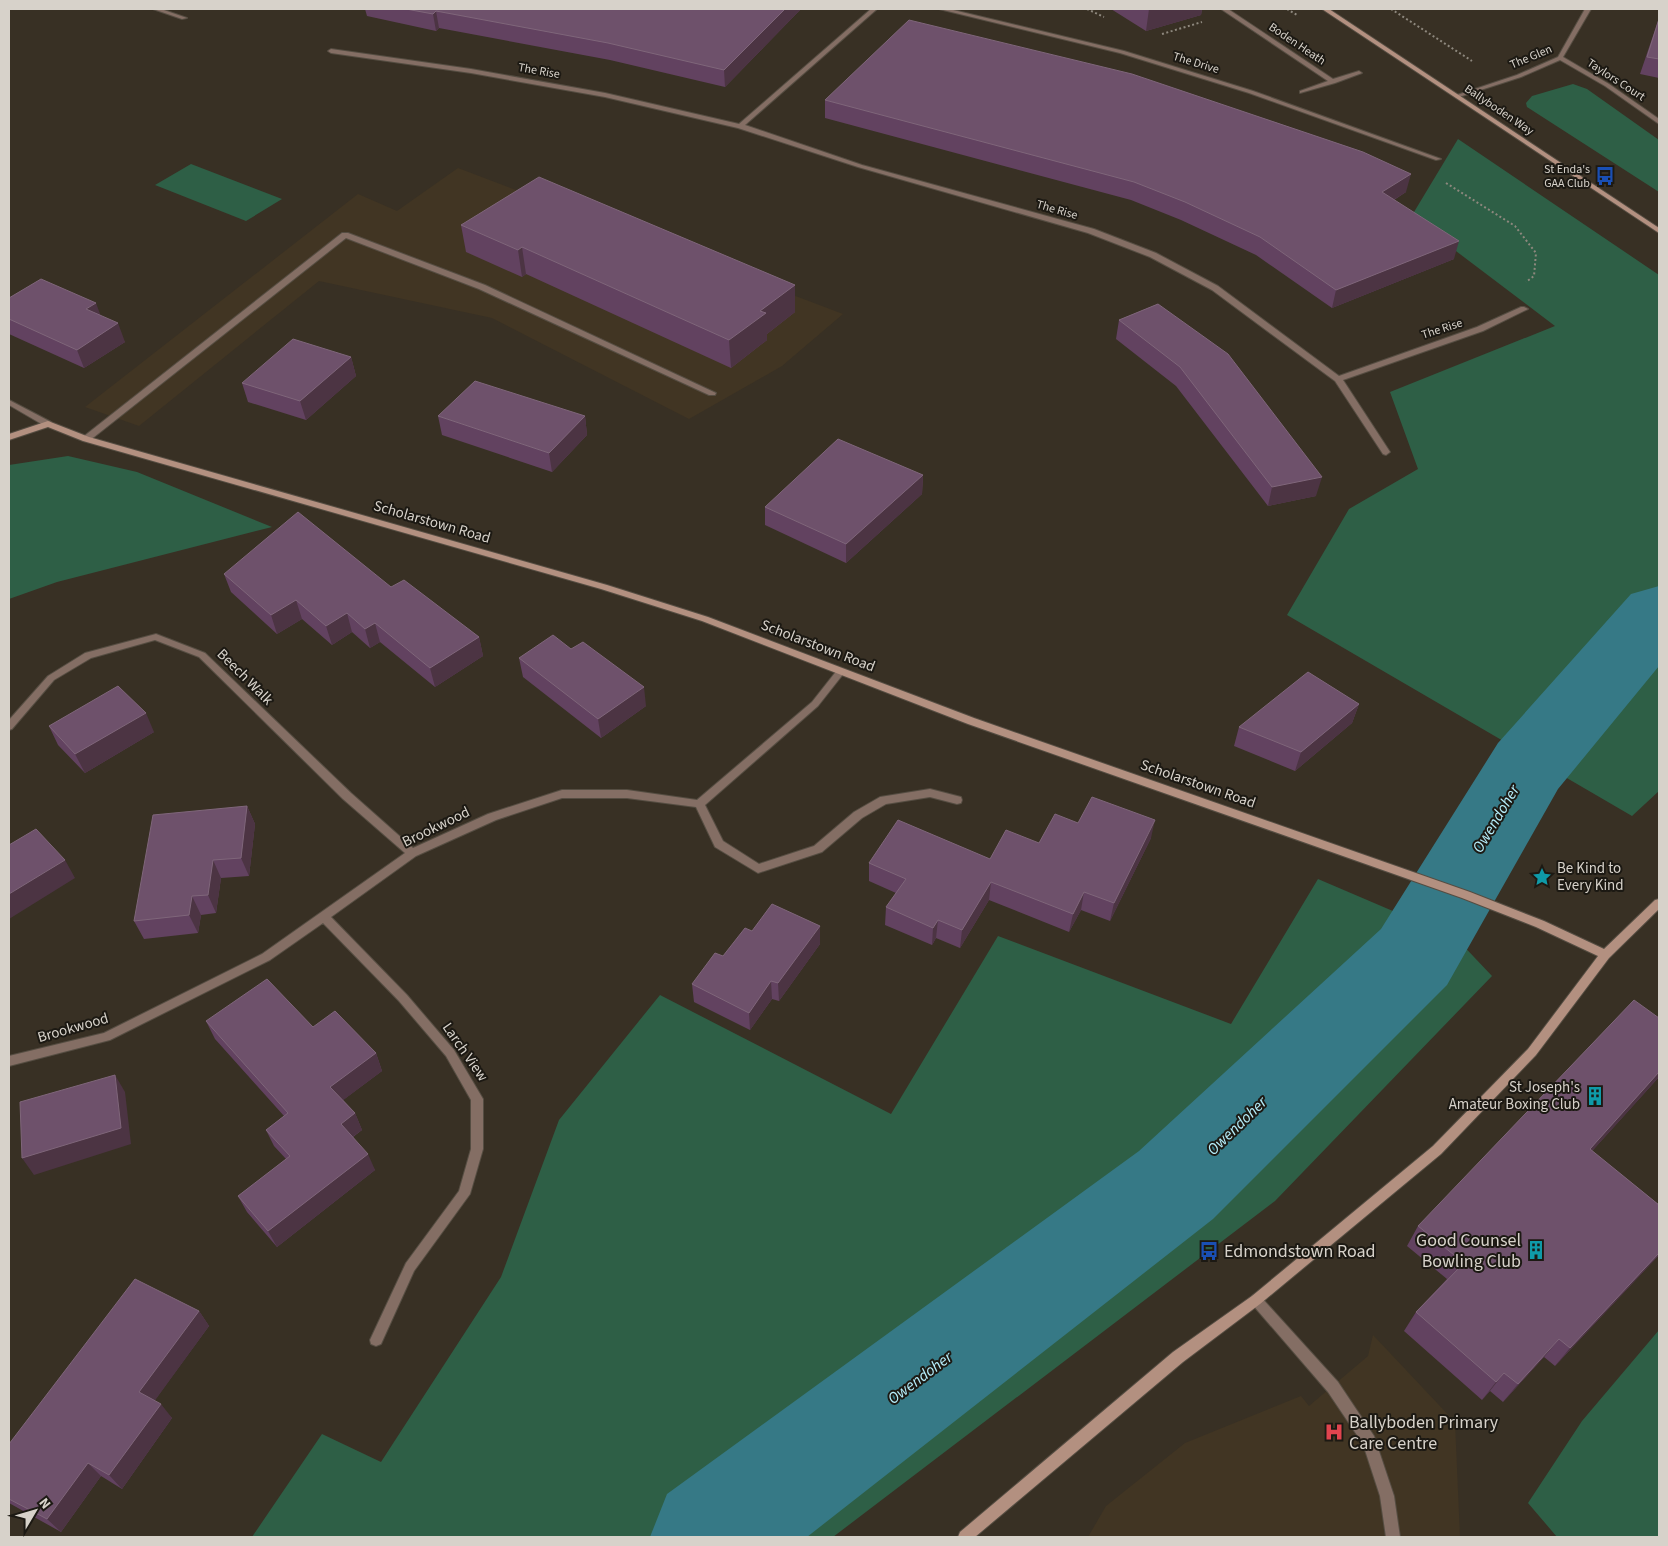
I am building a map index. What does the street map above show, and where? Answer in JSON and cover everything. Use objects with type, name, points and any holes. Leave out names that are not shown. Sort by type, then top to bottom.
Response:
[{"type":"main road","name":"Ballyboden Way","points":[[1325,9],[1659,231]]},
{"type":"main road","name":"Scholarstown Road","points":[[48,424],[86,439],[604,587],[705,620],[971,721],[1466,895],[1540,924],[1605,955]]},
{"type":"main road","points":[[9,437],[48,424]]},
{"type":"main road","points":[[965,1537],[1178,1357],[1256,1300],[1437,1150],[1532,1052],[1605,955],[1659,903]]},
{"type":"street","points":[[156,9],[184,18]]},
{"type":"street","points":[[740,126],[874,9]]},
{"type":"street","name":"The Drive","points":[[942,9],[1132,55],[1251,92],[1438,158]]},
{"type":"street","name":"Boden Heath","points":[[1224,9],[1333,82]]},
{"type":"street","name":"The Glen","points":[[1457,96],[1519,76],[1560,58],[1588,9]]},
{"type":"street","name":"The Rise","points":[[331,50],[471,71],[605,95],[740,126],[860,166],[1091,232],[1153,255],[1214,288],[1338,379],[1386,452]]},
{"type":"street","name":"Taylors Court","points":[[1560,58],[1607,85],[1659,122]]},
{"type":"street","name":"Boden Heath","points":[[1302,92],[1358,73]]},
{"type":"street","points":[[86,439],[345,235],[482,287],[712,393]]},
{"type":"street","name":"The Rise","points":[[1338,379],[1480,329],[1524,310]]},
{"type":"street","name":"Scholarstown Road","points":[[9,402],[48,424]]},
{"type":"street","name":"Beech Walk","points":[[9,726],[51,678],[88,655],[156,637],[202,655],[347,796],[412,853]]},
{"type":"street","points":[[841,671],[815,704],[699,804],[719,844],[758,869],[818,849],[858,816],[884,800],[930,793],[957,800]]},
{"type":"street","name":"Brookwood","points":[[9,1061],[106,1037],[266,957],[412,853],[492,817],[562,794],[627,794],[699,804]]},
{"type":"street","name":"Larch View","points":[[324,917],[409,1005],[450,1053],[477,1100],[477,1149],[464,1194],[410,1267],[376,1340]]},
{"type":"street","points":[[1256,1300],[1333,1387],[1370,1441],[1387,1496],[1394,1537]]},
{"type":"path","points":[[1087,9],[1105,18]]},
{"type":"path","points":[[1160,35],[1231,13]]},
{"type":"path","points":[[1438,178],[1482,203],[1515,226],[1536,253],[1534,276],[1519,287]]},
{"type":"shaded area","points":[[458,168],[843,314],[782,366],[689,419],[492,318],[319,281],[139,426],[85,407],[358,194],[397,211]]},
{"type":"shaded area","name":"Ballyboden Primary Care Centre","points":[[1373,1335],[1455,1422],[1460,1537],[1088,1537],[1106,1506],[1185,1443],[1301,1396],[1309,1406],[1368,1356]]},
{"type":"green space","points":[[1573,84],[1587,89],[1659,140],[1659,192],[1527,107],[1526,103],[1532,96]]},
{"type":"green space","points":[[1458,139],[1659,275],[1659,791],[1632,816],[1287,615],[1349,509],[1418,469],[1390,392],[1555,326],[1411,217]]},
{"type":"green space","points":[[191,164],[282,199],[246,221],[155,185]]},
{"type":"green space","points":[[68,456],[137,472],[272,527],[57,582],[9,599],[9,465]]},
{"type":"green space","points":[[1318,879],[1456,938],[1492,976],[1275,1201],[833,1537],[252,1537],[322,1434],[381,1462],[501,1277],[559,1120],[660,995],[891,1114],[998,936],[1231,1024]]},
{"type":"green space","points":[[1659,1330],[1659,1537],[1557,1537],[1528,1503],[1582,1421]]},
{"type":"building","points":[[406,9],[785,9],[724,70],[608,43],[436,11],[433,14]]},
{"type":"building","points":[[1659,19],[1659,59],[1647,57]]},
{"type":"building","points":[[909,20],[1132,74],[1363,152],[1411,174],[1382,192],[1459,241],[1336,290],[1260,237],[1185,202],[1134,182],[825,100]]},
{"type":"building","points":[[539,177],[795,285],[760,311],[766,313],[729,340],[522,247],[518,250],[461,225]]},
{"type":"building","points":[[41,279],[96,303],[86,309],[118,323],[77,350],[9,319],[9,298]]},
{"type":"building","points":[[1158,304],[1228,354],[1322,477],[1272,487],[1180,367],[1119,320]]},
{"type":"building","points":[[293,339],[351,357],[300,401],[242,383]]},
{"type":"building","points":[[475,381],[585,416],[549,453],[438,416]]},
{"type":"building","points":[[838,439],[923,475],[846,544],[765,507]]},
{"type":"building","points":[[298,512],[391,587],[404,580],[479,637],[430,668],[375,623],[365,629],[347,613],[326,626],[296,600],[271,615],[224,574]]},
{"type":"building","points":[[553,635],[571,649],[583,642],[644,687],[598,719],[519,658]]},
{"type":"building","points":[[1308,672],[1359,704],[1301,752],[1239,727]]},
{"type":"building","points":[[118,686],[146,713],[75,754],[49,726]]},
{"type":"building","points":[[1092,797],[1155,820],[1114,903],[1084,892],[1073,914],[991,882],[962,930],[938,920],[933,928],[886,907],[906,879],[869,863],[898,820],[990,859],[1006,830],[1039,843],[1055,814],[1078,823]]},
{"type":"building","points":[[247,806],[241,858],[213,860],[208,895],[192,896],[189,915],[134,921],[153,815]]},
{"type":"building","points":[[36,829],[65,860],[9,894],[9,845]]},
{"type":"building","points":[[772,904],[820,926],[778,983],[771,981],[749,1013],[692,984],[715,953],[723,956],[745,928],[752,931]]},
{"type":"building","points":[[267,979],[313,1027],[335,1011],[376,1053],[330,1087],[355,1113],[341,1124],[368,1154],[268,1231],[238,1196],[290,1156],[266,1130],[288,1113],[206,1021]]},
{"type":"building","points":[[1634,1000],[1659,1018],[1659,1072],[1590,1149],[1659,1205],[1659,1253],[1570,1348],[1559,1339],[1518,1384],[1504,1373],[1496,1382],[1416,1312],[1464,1263],[1418,1226]]},
{"type":"building","points":[[115,1075],[121,1128],[22,1158],[20,1102]]},
{"type":"building","points":[[135,1279],[199,1311],[139,1392],[161,1404],[109,1475],[88,1463],[47,1519],[9,1499],[9,1444]]},
{"type":"waterway","name":"Owendoher","points":[[710,1537],[1176,1185],[1414,957],[1528,766],[1659,613]]},
{"type":"place","name":"St Enda's GAA Club","points":[[1605,176]]},
{"type":"place","name":"Be Kind to Every Kind","points":[[1542,877]]},
{"type":"place","name":"St Joseph's Amateur Boxing Club","points":[[1595,1096]]},
{"type":"place","name":"Good Counsel Bowling Club","points":[[1536,1250]]},
{"type":"place","name":"Edmondstown Road","points":[[1209,1251]]},
{"type":"place","name":"Ballyboden Primary Care Centre","points":[[1334,1432]]}]
